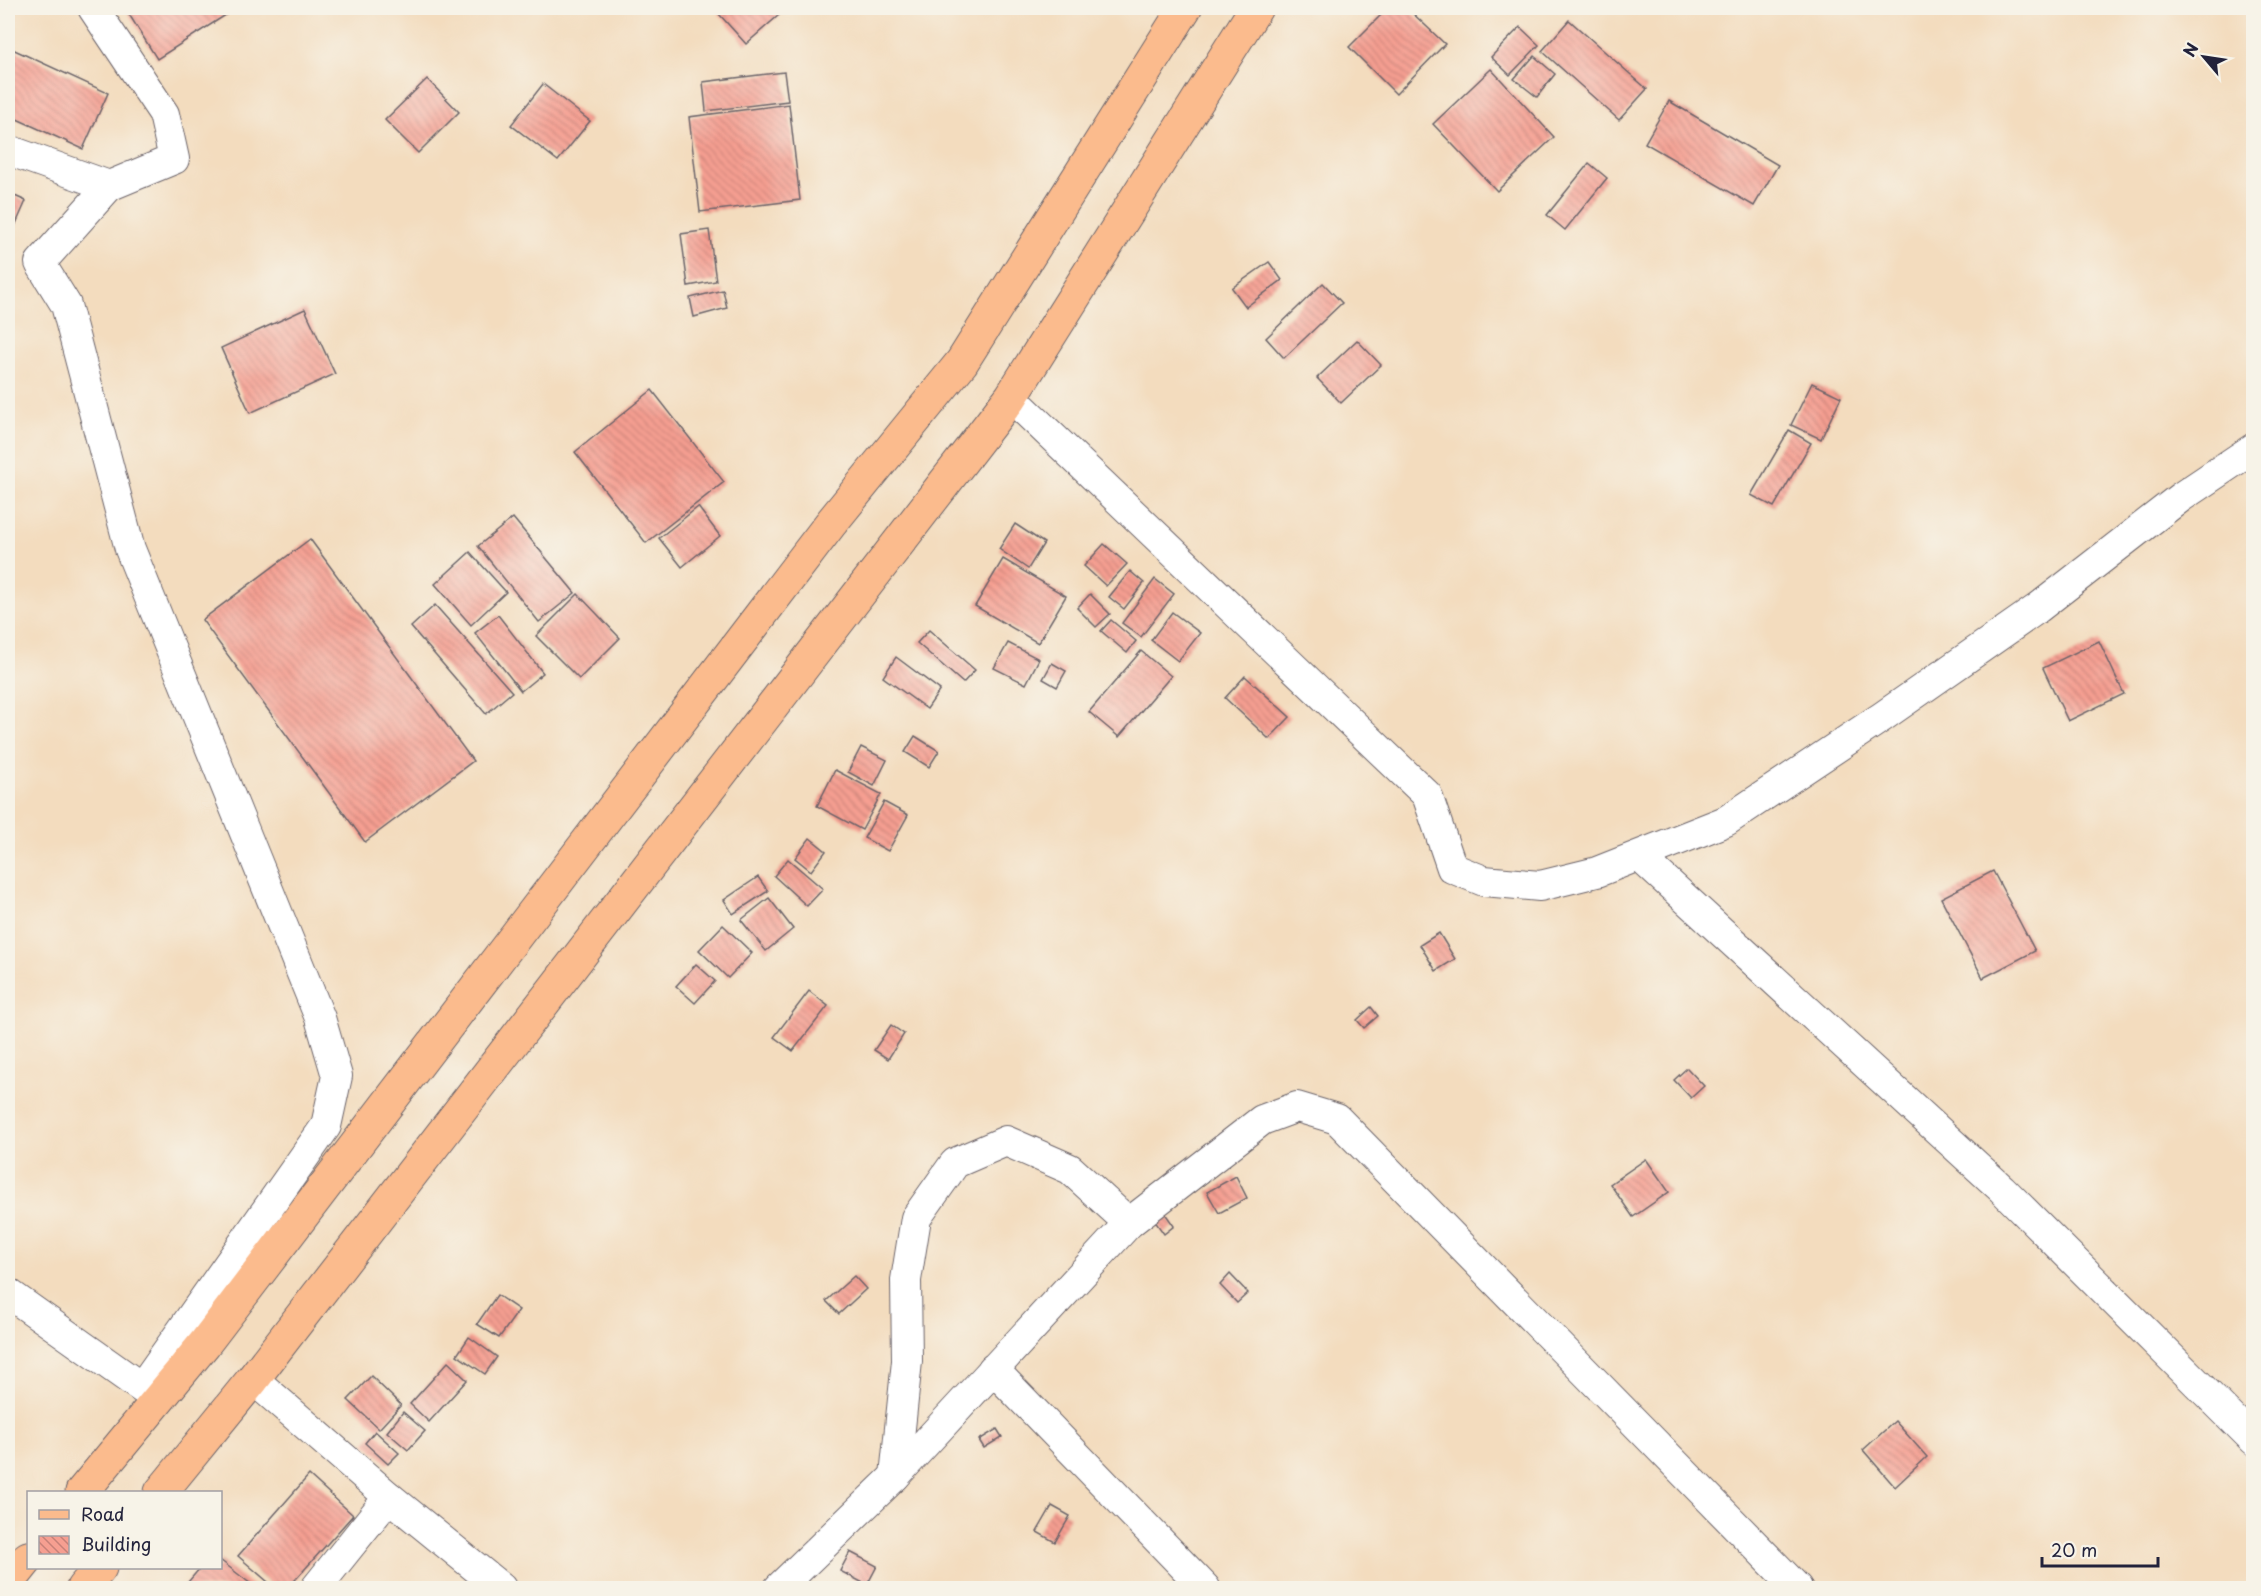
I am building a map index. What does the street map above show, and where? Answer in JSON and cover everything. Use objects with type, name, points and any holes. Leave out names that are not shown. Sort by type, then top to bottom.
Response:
[{"type":"main road","points":[[83,1491],[150,1394],[241,1295],[831,523],[962,362],[1185,8]]},
{"type":"main road","points":[[162,1491],[253,1379],[1011,397],[1256,8]]},
{"type":"main road","points":[[8,1583],[27,1559]]},
{"type":"main road","points":[[83,1588],[99,1569]]},
{"type":"street","points":[[8,1293],[150,1394],[326,1126],[337,1076],[320,1018],[130,549],[66,305],[39,263],[109,186],[174,159],[164,114],[93,8]]},
{"type":"street","points":[[8,150],[109,186]]},
{"type":"street","points":[[1011,397],[1427,795],[1452,868],[1484,881],[1540,886],[1597,872],[1726,821],[1882,717],[2038,608],[2181,497],[2253,448]]},
{"type":"street","points":[[1639,856],[2002,1190],[2253,1440]]},
{"type":"street","points":[[779,1588],[895,1476],[1129,1223],[1262,1120],[1297,1107],[1337,1119],[1797,1588]]},
{"type":"street","points":[[895,1476],[907,1361],[906,1280],[916,1218],[955,1163],[1006,1141],[1070,1169],[1129,1223]]},
{"type":"street","points":[[993,1369],[1205,1588]]},
{"type":"street","points":[[253,1379],[389,1497],[501,1588]]},
{"type":"street","points":[[316,1588],[389,1497]]},
{"type":"building","points":[[125,8],[230,8],[232,11],[157,59]]},
{"type":"building","points":[[726,8],[787,8],[746,44],[719,14]]},
{"type":"building","points":[[1388,8],[1407,8],[1445,44],[1396,94],[1349,47]]},
{"type":"building","points":[[1569,20],[1647,89],[1619,120],[1542,51]]},
{"type":"building","points":[[1520,27],[1539,45],[1510,75],[1491,57]]},
{"type":"building","points":[[8,47],[108,93],[83,149],[8,115]]},
{"type":"building","points":[[1534,56],[1555,74],[1537,97],[1514,79]]},
{"type":"building","points":[[1491,69],[1554,137],[1497,191],[1433,124]]},
{"type":"building","points":[[784,72],[788,101],[706,111],[703,82]]},
{"type":"building","points":[[427,79],[459,112],[418,153],[385,120]]},
{"type":"building","points":[[543,84],[590,121],[558,161],[511,125]]},
{"type":"building","points":[[1669,101],[1778,165],[1754,206],[1645,143]]},
{"type":"building","points":[[789,104],[800,200],[700,212],[689,117]]},
{"type":"building","points":[[1589,163],[1607,178],[1565,230],[1547,215]]},
{"type":"building","points":[[8,193],[26,201],[8,242]]},
{"type":"building","points":[[709,230],[716,281],[688,286],[681,234]]},
{"type":"building","points":[[1269,262],[1282,280],[1246,307],[1232,288]]},
{"type":"building","points":[[1323,283],[1342,303],[1284,358],[1266,338]]},
{"type":"building","points":[[723,290],[727,308],[694,317],[690,298]]},
{"type":"building","points":[[305,309],[335,374],[250,413],[221,348]]},
{"type":"building","points":[[1357,340],[1381,365],[1341,403],[1317,378]]},
{"type":"building","points":[[1812,383],[1841,397],[1821,439],[1791,425]]},
{"type":"building","points":[[652,390],[724,482],[646,543],[575,452]]},
{"type":"building","points":[[1789,430],[1811,443],[1774,507],[1751,495]]},
{"type":"building","points":[[698,507],[720,536],[682,567],[659,538]]},
{"type":"building","points":[[513,518],[575,593],[539,622],[478,546]]},
{"type":"building","points":[[1015,524],[1044,543],[1028,569],[999,549]]},
{"type":"building","points":[[310,539],[473,761],[365,842],[202,620]]},
{"type":"building","points":[[1104,544],[1127,564],[1106,586],[1084,566]]},
{"type":"building","points":[[470,552],[506,592],[471,625],[435,584]]},
{"type":"building","points":[[1003,559],[1066,596],[1038,643],[975,606]]},
{"type":"building","points":[[1130,571],[1144,583],[1124,609],[1109,597]]},
{"type":"building","points":[[1155,579],[1174,594],[1141,637],[1122,623]]},
{"type":"building","points":[[578,594],[620,638],[579,679],[536,636]]},
{"type":"building","points":[[1090,594],[1110,614],[1096,627],[1077,608]]},
{"type":"building","points":[[435,605],[512,692],[486,714],[411,627]]},
{"type":"building","points":[[1172,612],[1200,633],[1178,661],[1151,640]]},
{"type":"building","points":[[498,615],[543,673],[521,691],[475,633]]},
{"type":"building","points":[[1111,620],[1136,641],[1127,653],[1101,631]]},
{"type":"building","points":[[929,630],[975,670],[963,683],[917,643]]},
{"type":"building","points":[[2099,641],[2124,694],[2068,721],[2043,668]]},
{"type":"building","points":[[1008,643],[1039,659],[1026,684],[994,668]]},
{"type":"building","points":[[1141,651],[1171,676],[1119,737],[1089,712]]},
{"type":"building","points":[[896,657],[940,690],[927,709],[883,677]]},
{"type":"building","points":[[1052,663],[1066,671],[1057,687],[1043,679]]},
{"type":"building","points":[[1245,676],[1290,717],[1269,739],[1225,698]]},
{"type":"building","points":[[915,736],[939,751],[929,767],[905,752]]},
{"type":"building","points":[[861,747],[887,760],[874,786],[848,772]]},
{"type":"building","points":[[835,770],[881,794],[862,830],[817,806]]},
{"type":"building","points":[[884,802],[908,815],[888,851],[864,838]]},
{"type":"building","points":[[810,838],[826,851],[811,871],[795,858]]},
{"type":"building","points":[[788,859],[823,889],[807,906],[774,876]]},
{"type":"building","points":[[1993,871],[2035,951],[1983,978],[1941,898]]},
{"type":"building","points":[[758,877],[768,891],[733,914],[724,900]]},
{"type":"building","points":[[769,898],[793,929],[766,951],[741,920]]},
{"type":"building","points":[[723,925],[752,953],[728,978],[699,950]]},
{"type":"building","points":[[1439,933],[1455,959],[1436,971],[1420,945]]},
{"type":"building","points":[[696,964],[715,981],[695,1003],[676,986]]},
{"type":"building","points":[[809,991],[828,1006],[793,1051],[774,1037]]},
{"type":"building","points":[[1371,1007],[1378,1016],[1364,1028],[1357,1020]]},
{"type":"building","points":[[891,1025],[904,1034],[888,1059],[874,1050]]},
{"type":"building","points":[[1687,1068],[1704,1086],[1691,1098],[1674,1080]]},
{"type":"building","points":[[1646,1159],[1669,1192],[1633,1217],[1610,1184]]},
{"type":"building","points":[[1236,1176],[1247,1198],[1219,1213],[1207,1192]]},
{"type":"building","points":[[1162,1209],[1174,1226],[1164,1234],[1152,1217]]},
{"type":"building","points":[[1230,1274],[1248,1293],[1237,1303],[1220,1285]]},
{"type":"building","points":[[854,1276],[866,1289],[839,1314],[826,1301]]},
{"type":"building","points":[[497,1295],[519,1310],[499,1338],[477,1324]]},
{"type":"building","points":[[469,1337],[497,1357],[485,1374],[457,1355]]},
{"type":"building","points":[[448,1362],[467,1380],[429,1422],[410,1404]]},
{"type":"building","points":[[371,1376],[401,1405],[379,1429],[348,1400]]},
{"type":"building","points":[[403,1412],[425,1431],[408,1450],[387,1432]]},
{"type":"building","points":[[1895,1421],[1927,1457],[1895,1487],[1863,1450]]},
{"type":"building","points":[[997,1429],[1002,1437],[984,1448],[979,1440]]},
{"type":"building","points":[[375,1431],[399,1453],[388,1464],[365,1443]]},
{"type":"building","points":[[309,1475],[353,1515],[288,1588],[275,1588],[238,1556]]},
{"type":"building","points":[[1052,1506],[1070,1516],[1055,1542],[1037,1532]]},
{"type":"building","points":[[850,1552],[877,1566],[867,1585],[840,1571]]},
{"type":"building","points":[[222,1562],[256,1588],[183,1588],[199,1569],[222,1569]]}]
